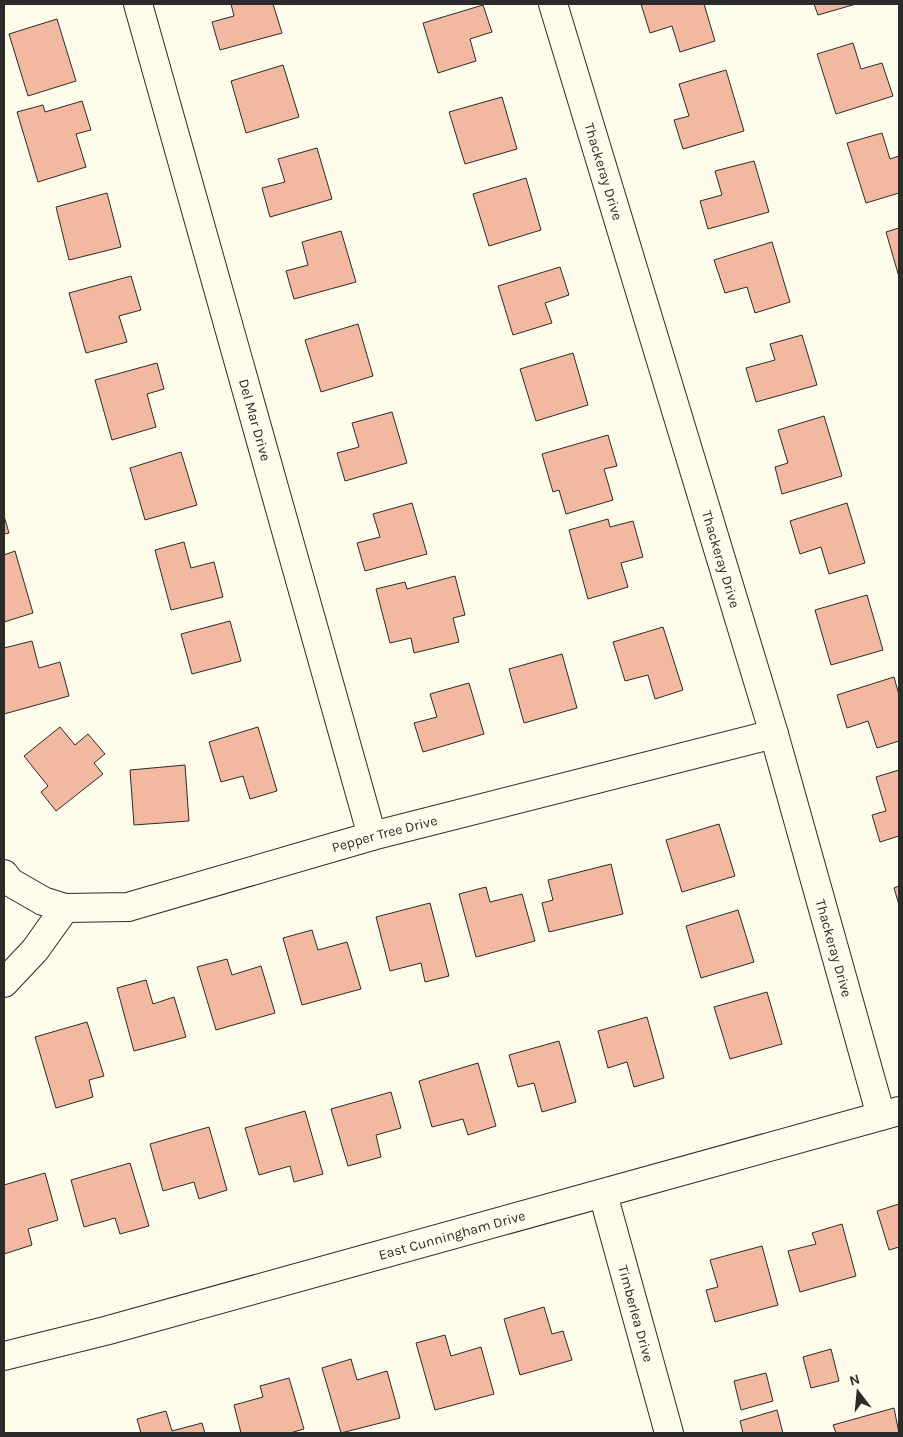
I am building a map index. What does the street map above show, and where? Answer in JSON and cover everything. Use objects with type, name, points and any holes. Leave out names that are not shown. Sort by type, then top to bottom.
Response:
[{"type":"street","name":"Del Mar Drive","points":[[138,4],[372,836]]},
{"type":"street","name":"Thackeray Drive","points":[[553,4],[890,1113]]},
{"type":"street","name":"Pepper Tree Drive","points":[[4,874],[10,882],[42,901],[65,908],[128,907],[372,836],[774,734]]},
{"type":"street","points":[[4,983],[35,950],[65,908]]},
{"type":"street","name":"East Cunningham Drive","points":[[4,1356],[602,1194],[890,1113]]},
{"type":"street","name":"Timberlea Drive","points":[[602,1194],[669,1433]]},
{"type":"building","points":[[231,4],[273,4],[282,33],[220,50],[212,22],[234,16]]},
{"type":"building","points":[[641,4],[704,4],[715,41],[680,52],[672,26],[650,33]]},
{"type":"building","points":[[814,4],[856,4],[818,15]]},
{"type":"building","points":[[483,5],[492,32],[470,39],[476,61],[438,73],[423,23]]},
{"type":"building","points":[[57,19],[76,81],[28,96],[9,34]]},
{"type":"building","points":[[853,43],[861,69],[882,63],[893,96],[836,114],[817,54]]},
{"type":"building","points":[[283,65],[299,117],[246,133],[231,81]]},
{"type":"building","points":[[726,70],[744,131],[683,149],[674,120],[689,116],[679,84]]},
{"type":"building","points":[[502,97],[517,149],[465,164],[449,112]]},
{"type":"building","points":[[82,101],[91,130],[76,134],[86,167],[38,182],[17,112],[43,105],[45,112]]},
{"type":"building","points":[[882,133],[890,159],[899,156],[899,193],[866,203],[847,143]]},
{"type":"building","points":[[317,148],[332,199],[270,217],[262,188],[285,182],[278,159]]},
{"type":"building","points":[[754,161],[769,212],[708,229],[700,201],[722,195],[715,171]]},
{"type":"building","points":[[526,178],[541,230],[489,246],[473,194]]},
{"type":"building","points":[[107,193],[121,247],[69,260],[56,207]]},
{"type":"building","points":[[899,228],[899,277],[886,232]]},
{"type":"building","points":[[341,231],[356,282],[294,299],[286,271],[308,265],[302,242]]},
{"type":"building","points":[[772,242],[790,302],[755,313],[747,287],[725,293],[714,260]]},
{"type":"building","points":[[560,267],[569,295],[545,303],[552,323],[513,335],[498,286]]},
{"type":"building","points":[[131,276],[141,310],[119,316],[127,342],[86,353],[69,293]]},
{"type":"building","points":[[358,324],[373,376],[321,392],[305,340]]},
{"type":"building","points":[[802,335],[817,385],[756,402],[746,368],[775,360],[770,344]]},
{"type":"building","points":[[573,353],[588,405],[536,421],[520,369]]},
{"type":"building","points":[[157,363],[164,389],[147,394],[156,427],[112,440],[95,380]]},
{"type":"building","points":[[392,412],[407,463],[345,481],[337,453],[359,447],[352,423]]},
{"type":"building","points":[[824,416],[842,476],[782,494],[775,467],[788,463],[778,430]]},
{"type":"building","points":[[608,435],[617,466],[604,469],[613,500],[566,514],[559,490],[553,492],[542,454]]},
{"type":"building","points":[[181,452],[197,505],[145,520],[130,468]]},
{"type":"building","points":[[412,503],[427,554],[365,571],[357,543],[380,537],[373,514]]},
{"type":"building","points":[[847,503],[865,563],[829,574],[821,547],[800,554],[790,521]]},
{"type":"building","points":[[4,516],[9,533],[4,534]]},
{"type":"building","points":[[608,519],[610,527],[633,521],[643,557],[621,563],[628,587],[588,599],[569,530]]},
{"type":"building","points":[[184,542],[191,568],[214,562],[223,597],[171,610],[155,550]]},
{"type":"building","points":[[15,551],[33,613],[4,622],[4,555]]},
{"type":"building","points":[[455,576],[465,615],[453,618],[459,642],[414,653],[411,638],[390,643],[376,589],[405,582],[407,589]]},
{"type":"building","points":[[867,595],[883,650],[831,665],[815,610]]},
{"type":"building","points":[[230,621],[241,661],[192,674],[181,634]]},
{"type":"building","points":[[663,627],[683,690],[655,699],[648,675],[625,681],[613,642]]},
{"type":"building","points":[[32,641],[39,668],[60,662],[69,696],[4,714],[4,648]]},
{"type":"building","points":[[562,654],[577,708],[524,723],[509,669]]},
{"type":"building","points":[[894,677],[899,695],[899,741],[877,748],[868,721],[847,728],[837,695]]},
{"type":"building","points":[[469,683],[484,734],[423,752],[414,723],[437,717],[430,694]]},
{"type":"building","points":[[60,727],[75,745],[88,734],[105,754],[94,763],[103,774],[56,811],[41,792],[48,786],[24,756]]},
{"type":"building","points":[[258,727],[277,791],[250,799],[243,776],[221,782],[209,742]]},
{"type":"building","points":[[185,765],[189,821],[134,825],[130,770]]},
{"type":"building","points":[[899,770],[899,836],[880,842],[872,815],[886,811],[876,777]]},
{"type":"building","points":[[719,824],[735,876],[682,892],[666,840]]},
{"type":"building","points":[[611,864],[623,914],[549,932],[542,903],[553,900],[548,880]]},
{"type":"building","points":[[899,886],[899,905],[894,888]]},
{"type":"building","points":[[486,887],[490,902],[522,894],[535,941],[476,957],[459,894]]},
{"type":"building","points":[[430,903],[449,976],[425,982],[421,963],[390,971],[376,917]]},
{"type":"building","points":[[738,910],[754,962],[701,978],[686,926]]},
{"type":"building","points":[[312,930],[318,950],[347,942],[361,989],[302,1005],[283,938]]},
{"type":"building","points":[[227,959],[232,975],[261,966],[275,1013],[216,1030],[197,967]]},
{"type":"building","points":[[146,980],[153,1004],[174,997],[186,1037],[134,1051],[117,988]]},
{"type":"building","points":[[767,992],[782,1044],[730,1059],[714,1007]]},
{"type":"building","points":[[647,1017],[664,1078],[634,1087],[627,1062],[608,1068],[598,1031]]},
{"type":"building","points":[[87,1022],[104,1076],[89,1080],[93,1097],[56,1108],[35,1037]]},
{"type":"building","points":[[559,1041],[576,1102],[542,1112],[534,1083],[518,1087],[509,1055]]},
{"type":"building","points":[[478,1063],[496,1126],[468,1135],[463,1119],[432,1127],[419,1081]]},
{"type":"building","points":[[391,1092],[401,1128],[376,1135],[381,1157],[348,1166],[331,1109]]},
{"type":"building","points":[[305,1111],[323,1174],[294,1182],[290,1166],[259,1175],[245,1128]]},
{"type":"building","points":[[209,1127],[227,1190],[199,1199],[194,1182],[163,1191],[150,1144]]},
{"type":"building","points":[[130,1163],[149,1226],[120,1234],[115,1218],[84,1227],[71,1180]]},
{"type":"building","points":[[45,1173],[58,1220],[28,1229],[32,1245],[4,1254],[4,1185]]},
{"type":"building","points":[[899,1204],[899,1247],[889,1250],[877,1211]]},
{"type":"building","points":[[842,1224],[856,1276],[800,1292],[788,1251],[816,1244],[812,1233]]},
{"type":"building","points":[[762,1246],[778,1305],[715,1322],[706,1290],[718,1287],[710,1260]]},
{"type":"building","points":[[544,1307],[552,1334],[563,1331],[572,1360],[520,1375],[504,1319]]},
{"type":"building","points":[[445,1335],[451,1356],[481,1347],[494,1394],[435,1410],[416,1343]]},
{"type":"building","points":[[831,1349],[839,1381],[811,1388],[803,1357]]},
{"type":"building","points":[[351,1359],[357,1380],[387,1371],[400,1418],[341,1433],[322,1368]]},
{"type":"building","points":[[766,1373],[773,1401],[741,1410],[734,1381]]},
{"type":"building","points":[[289,1378],[304,1429],[290,1433],[241,1433],[234,1405],[263,1397],[260,1386]]},
{"type":"building","points":[[894,1408],[899,1433],[836,1433],[833,1425]]},
{"type":"building","points":[[777,1410],[783,1433],[743,1433],[740,1421]]},
{"type":"building","points":[[166,1411],[172,1431],[202,1423],[205,1433],[141,1433],[137,1419]]}]
